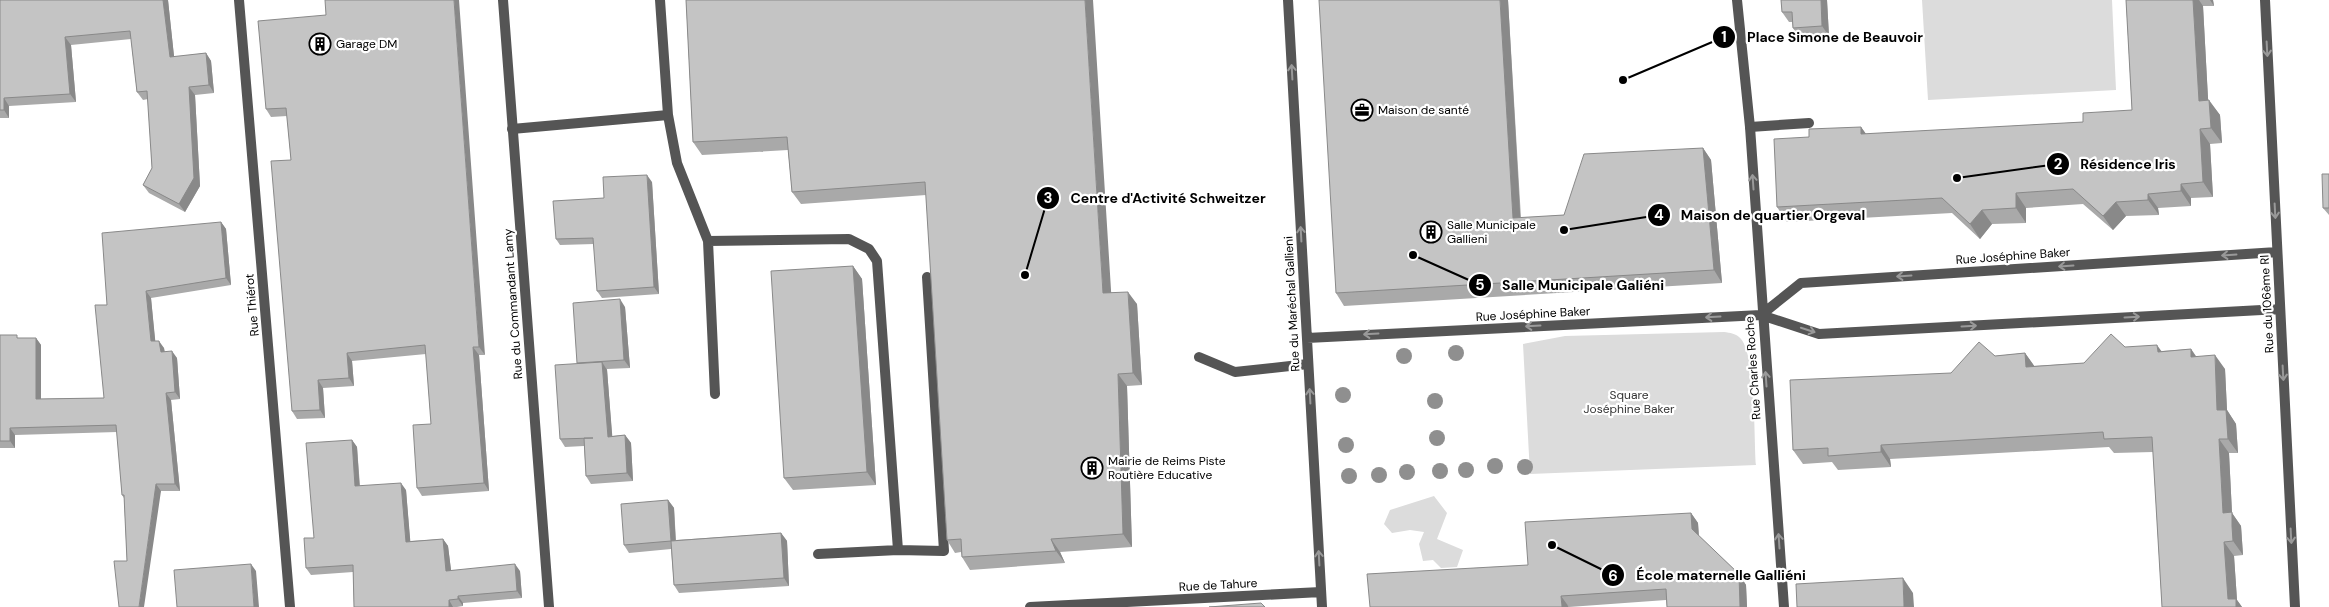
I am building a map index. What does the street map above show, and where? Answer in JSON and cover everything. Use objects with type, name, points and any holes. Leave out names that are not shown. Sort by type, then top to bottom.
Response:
[{"type":"street","name":"Rue Thiérot","points":[[239,0],[290,607]]},
{"type":"street","name":"Rue du Commandant Lamy","points":[[503,0],[549,607]]},
{"type":"street","points":[[660,0],[668,114],[677,163],[708,241],[715,394]]},
{"type":"street","name":"Rue du Maréchal Gallieni","points":[[1288,0],[1322,607]]},
{"type":"street","name":"Rue Charles Roche","points":[[1737,0],[1750,127],[1784,607]]},
{"type":"street","name":"Rue du 106ème RI","points":[[2265,0],[2295,607]]},
{"type":"street","points":[[512,129],[668,114]]},
{"type":"street","points":[[1750,127],[1809,123]]},
{"type":"street","points":[[708,241],[849,239],[869,249],[877,261],[898,550]]},
{"type":"street","name":"Rue Joséphine Baker","points":[[1762,315],[1801,283],[2277,252]]},
{"type":"street","points":[[818,554],[898,550],[944,551],[927,277]]},
{"type":"street","name":"Rue Joséphine Baker","points":[[1307,338],[1762,315],[1819,334],[2280,309]]},
{"type":"street","points":[[1199,358],[1235,372],[1308,364]]},
{"type":"street","name":"Rue de Tahure","points":[[1030,607],[1116,605],[1321,592]]},
{"type":"green space","points":[[1922,0],[2112,0],[2116,90],[1928,100]]},
{"type":"green space","name":"Square Joséphine Baker","points":[[1724,332],[1735,334],[1739,337],[1746,349],[1752,380],[1756,465],[1530,474],[1523,344],[1565,336]]},
{"type":"green space","points":[[1434,496],[1447,513],[1437,539],[1463,550],[1457,567],[1441,568],[1433,560],[1423,561],[1419,544],[1424,532],[1410,530],[1392,533],[1384,524],[1390,510]]},
{"type":"building","points":[[0,0],[163,0],[170,57],[206,53],[209,85],[189,87],[194,178],[179,204],[143,185],[152,168],[147,91],[137,92],[130,31],[65,37],[70,94],[4,98],[4,110],[0,110]]},
{"type":"building","points":[[325,0],[454,0],[479,347],[473,347],[484,483],[417,488],[413,425],[431,424],[425,345],[347,353],[349,378],[318,380],[320,410],[292,411],[271,161],[291,160],[286,108],[266,109],[258,21],[326,15]]},
{"type":"building","points":[[686,0],[1085,0],[1103,293],[1128,292],[1133,373],[1118,374],[1123,534],[1051,539],[1056,551],[962,557],[961,539],[947,540],[925,182],[792,192],[787,137],[693,142]]},
{"type":"building","points":[[1319,0],[1500,0],[1513,218],[1564,215],[1584,154],[1703,148],[1714,270],[1336,293]]},
{"type":"building","points":[[1781,0],[1821,0],[1822,26],[1793,28],[1792,12],[1782,12]]},
{"type":"building","points":[[2126,0],[2193,0],[2199,101],[2209,100],[2211,128],[2200,129],[2203,182],[2181,184],[2181,191],[2148,194],[2148,200],[2116,202],[2103,216],[2073,189],[2016,193],[2016,208],[1982,210],[1970,224],[1942,198],[1777,207],[1774,139],[1809,137],[1809,129],[1861,127],[1861,134],[2083,122],[2083,113],[2132,110]]},
{"type":"building","points":[[2322,174],[2329,174],[2329,208],[2323,208]]},
{"type":"building","points":[[647,175],[654,287],[597,291],[593,238],[556,239],[553,201],[604,198],[603,177]]},
{"type":"building","points":[[221,222],[226,278],[146,291],[151,341],[159,341],[161,352],[172,351],[175,392],[166,393],[175,484],[156,484],[139,607],[119,607],[114,561],[127,561],[124,495],[122,495],[116,425],[10,428],[10,441],[0,441],[0,335],[17,335],[17,338],[36,338],[36,399],[104,398],[95,305],[107,305],[102,233]]},
{"type":"building","points":[[853,266],[867,472],[784,478],[771,271]]},
{"type":"building","points":[[620,299],[624,360],[577,363],[573,303]]},
{"type":"building","points":[[2111,334],[2125,347],[2157,345],[2158,352],[2191,349],[2191,357],[2215,355],[2217,410],[2226,410],[2228,439],[2219,439],[2223,513],[2232,512],[2233,541],[2224,542],[2228,599],[2236,599],[2236,607],[2162,607],[2152,437],[2104,439],[2103,432],[1881,445],[1881,452],[1828,456],[1828,448],[1793,450],[1790,380],[1951,373],[1979,342],[1995,356],[2025,353],[2026,367],[2084,363]]},
{"type":"building","points":[[602,362],[608,437],[625,435],[627,473],[586,476],[584,438],[560,439],[555,365]]},
{"type":"building","points":[[352,440],[355,486],[401,483],[406,542],[443,539],[446,571],[515,564],[517,591],[458,596],[458,599],[449,600],[449,607],[354,607],[353,565],[306,568],[304,538],[314,538],[306,443]]},
{"type":"building","points":[[668,500],[671,541],[624,545],[621,504]]},
{"type":"building","points":[[1691,513],[1692,529],[1739,574],[1740,607],[1667,607],[1666,589],[1561,596],[1562,607],[1370,607],[1367,574],[1528,565],[1525,522]]},
{"type":"building","points":[[781,533],[784,578],[674,585],[671,541]]},
{"type":"building","points":[[251,564],[254,607],[177,607],[174,570]]},
{"type":"building","points":[[1903,578],[1904,607],[1797,607],[1796,584]]},
{"type":"building","points":[[1261,603],[1265,607],[1209,607]]},
{"type":"place","name":"Garage DM","points":[[320,44]]},
{"type":"place","name":"Place Simone de Beauvoir","points":[[1623,80]]},
{"type":"place","name":"Maison de santé","points":[[1362,110]]},
{"type":"place","name":"Résidence Iris","points":[[1957,178]]},
{"type":"place","name":"Maison de quartier Orgeval","points":[[1564,230]]},
{"type":"place","name":"Salle Municipale Gallieni","points":[[1431,232]]},
{"type":"place","name":"Salle Municipale Galiéni","points":[[1413,255]]},
{"type":"place","name":"Centre d'Activité Schweitzer","points":[[1025,275]]},
{"type":"place","name":"Mairie de Reims Piste Routière Educative","points":[[1092,468]]},
{"type":"place","name":"École maternelle Galliéni","points":[[1552,545]]}]
